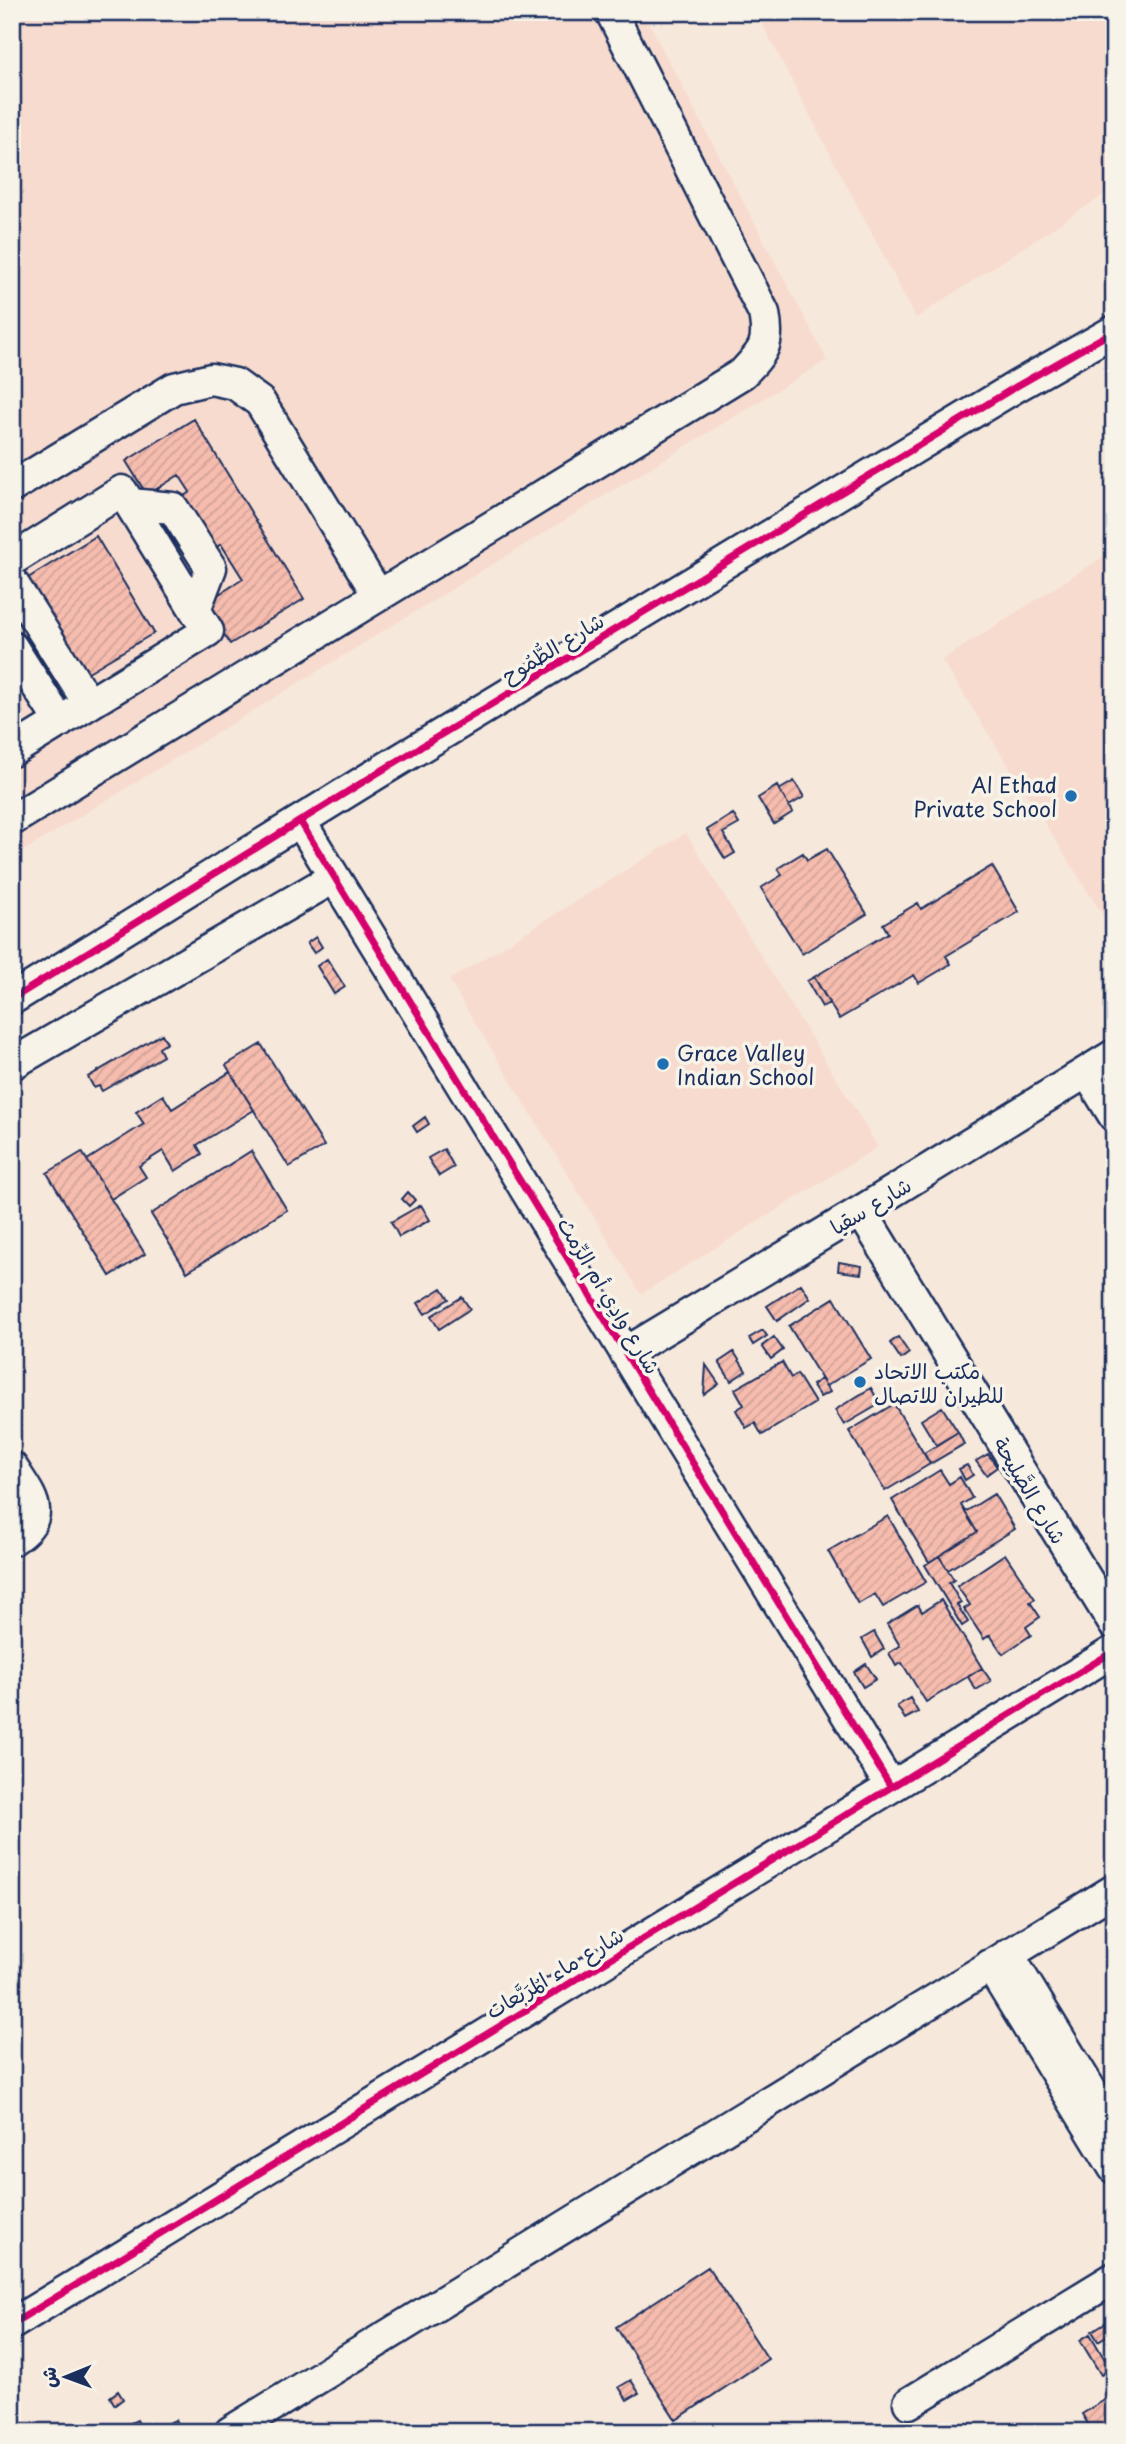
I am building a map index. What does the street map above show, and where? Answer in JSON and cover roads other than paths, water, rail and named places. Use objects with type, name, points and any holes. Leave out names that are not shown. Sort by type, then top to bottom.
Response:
[{"type":"street","points":[[12,820],[743,373],[762,353],[768,334],[764,313],[611,12]]},
{"type":"street","name":"شارع الطُّمُوح","points":[[12,999],[1017,386],[1113,332]]},
{"type":"street","points":[[12,487],[174,388],[211,379],[235,384],[260,402],[378,595]]},
{"type":"street","points":[[12,560],[122,491],[208,631],[12,751]]},
{"type":"street","points":[[12,582],[89,704]]},
{"type":"street","points":[[12,647],[60,722]]},
{"type":"street","name":"شارع وادِي أم الرِّمث","points":[[300,821],[891,1787]]},
{"type":"street","points":[[12,1064],[333,878]]},
{"type":"street","name":"شارع سقيا","points":[[625,1353],[861,1212],[1114,1055]]},
{"type":"street","points":[[1087,1072],[1114,1115]]},
{"type":"street","name":"شارع الصَّلِيحة","points":[[861,1212],[1114,1624]]},
{"type":"street","points":[[12,1539],[29,1528],[35,1515],[33,1501],[14,1473]]},
{"type":"street","name":"شارع ماء المُرَبَّعات","points":[[12,2323],[1114,1651]]},
{"type":"street","points":[[230,2432],[263,2423],[1114,1890]]},
{"type":"street","points":[[999,1960],[1114,2128]]},
{"type":"street","points":[[999,1960],[1114,2168]]},
{"type":"street","points":[[909,2403],[1114,2278]]},
{"type":"place","name":"Al Ethad Private School","points":[[1071,796]]},
{"type":"place","name":"Grace Valley Indian School","points":[[663,1064]]},
{"type":"place","name":"مكتب الاتحاد للطيران للاتصال","points":[[860,1382]]}]
